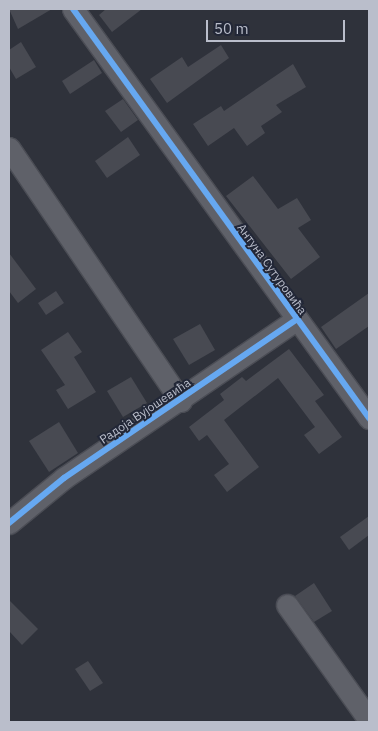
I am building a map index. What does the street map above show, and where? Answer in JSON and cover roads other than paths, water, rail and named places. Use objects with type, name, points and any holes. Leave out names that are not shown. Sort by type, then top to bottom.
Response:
[{"type":"street","name":"Антуна Сутуровића","points":[[72,9],[369,418]]},
{"type":"street","name":"Радоја Вујошевића","points":[[9,148],[181,401]]},
{"type":"street","name":"Радоја Вујошевића","points":[[9,524],[64,478],[181,401],[296,320]]},
{"type":"street","points":[[287,605],[369,720]]}]
